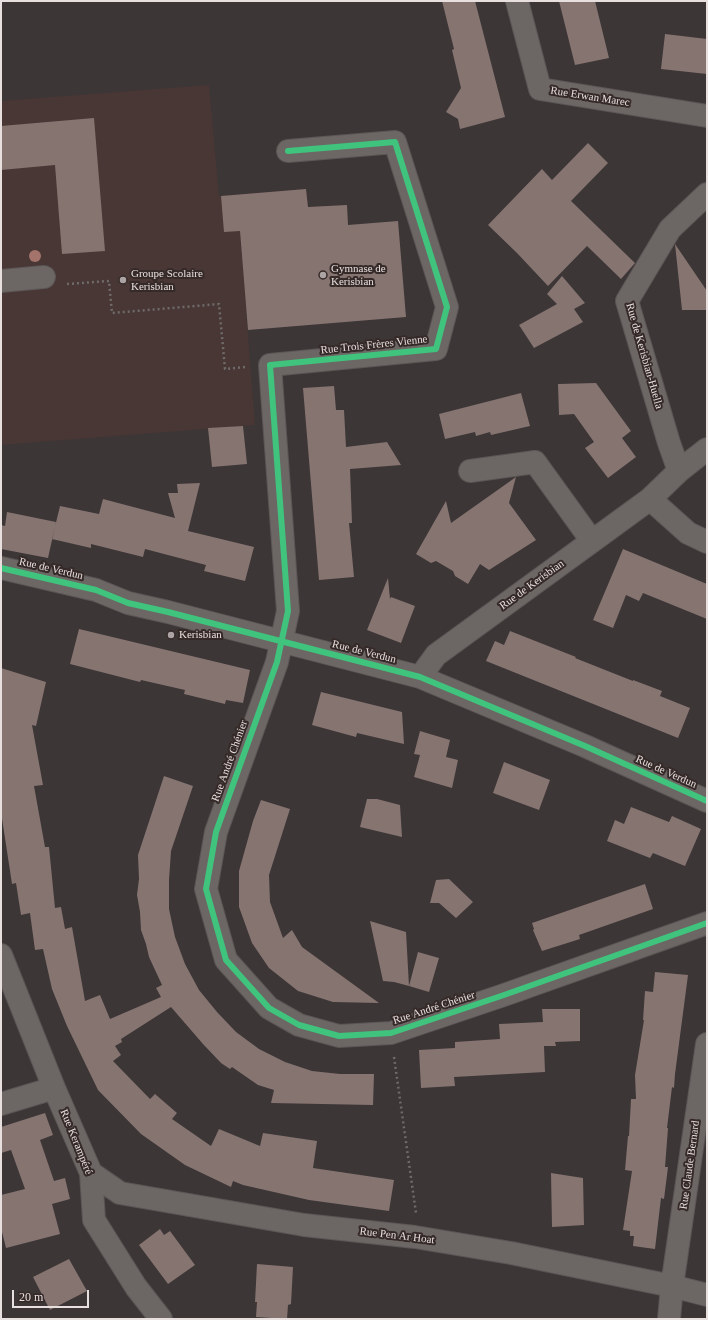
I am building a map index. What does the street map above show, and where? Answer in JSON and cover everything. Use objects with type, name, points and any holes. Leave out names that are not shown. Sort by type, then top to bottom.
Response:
[{"type":"street","name":"Rue Erwan Marec","points":[[517,1],[540,89],[707,116]]},
{"type":"street","name":"Rue Trois Frères Vienne","points":[[270,365],[436,349],[447,308],[395,142],[288,150]]},
{"type":"street","name":"Rue de Kerisbian-Huella","points":[[679,471],[669,443],[627,301],[670,229],[707,194]]},
{"type":"street","points":[[1,281],[53,281]]},
{"type":"street","points":[[270,365],[288,612],[281,642]]},
{"type":"street","name":"Rue de Kerisbian","points":[[420,677],[436,655],[650,499],[679,471],[707,448]]},
{"type":"street","points":[[470,471],[535,462],[592,541]]},
{"type":"street","points":[[650,499],[688,533],[707,542]]},
{"type":"street","name":"Rue de Verdun","points":[[1,568],[96,590],[128,603],[420,677],[585,746],[707,801]]},
{"type":"street","name":"Rue André Chénier","points":[[281,642],[277,662],[216,832],[206,889],[226,960],[269,1008],[299,1025],[339,1036],[391,1033],[707,923]]},
{"type":"street","name":"Rue Kerampéré","points":[[1,955],[54,1088],[91,1173],[94,1220],[136,1287],[161,1319]]},
{"type":"street","name":"Rue Claude Bernard","points":[[669,1319],[672,1286],[707,1044]]},
{"type":"street","points":[[1,1104],[54,1088]]},
{"type":"street","name":"Rue Pen Ar Hoat","points":[[91,1173],[120,1193],[304,1225],[415,1237],[511,1253],[672,1286],[707,1295]]},
{"type":"path","points":[[53,281],[109,281],[112,313],[220,304],[225,369],[270,365]]},
{"type":"path","points":[[391,1033],[418,1225],[415,1237]]},
{"type":"shaded area","name":"Groupe Scolaire Kerisbian","points":[[209,85],[219,196],[306,189],[308,207],[347,205],[348,225],[240,232],[255,425],[1,445],[1,101]]},
{"type":"building","points":[[442,1],[475,1],[505,117],[460,129],[458,119],[446,112],[461,88],[452,50],[454,49]]},
{"type":"building","points":[[559,1],[595,1],[609,58],[575,65]]},
{"type":"building","points":[[665,34],[707,39],[707,74],[661,69]]},
{"type":"building","points":[[94,118],[105,251],[62,254],[55,165],[1,170],[1,126]]},
{"type":"building","points":[[588,143],[608,163],[571,201],[635,263],[621,279],[587,246],[548,286],[488,225],[542,169],[552,180]]},
{"type":"building","name":"Gymnase de Kerisbian","points":[[306,189],[308,207],[347,205],[348,225],[398,221],[406,317],[248,330],[240,231],[224,232],[221,196]]},
{"type":"building","points":[[675,244],[707,291],[707,310],[682,310]]},
{"type":"building","points":[[562,276],[585,303],[574,309],[583,322],[534,348],[519,325],[557,304],[547,294]]},
{"type":"building","points":[[596,383],[631,431],[622,438],[636,457],[608,478],[585,448],[594,442],[574,414],[559,415],[558,384]]},
{"type":"building","points":[[334,386],[336,410],[344,410],[346,447],[387,442],[401,465],[350,469],[352,523],[349,523],[354,577],[319,580],[303,388]]},
{"type":"building","points":[[521,393],[530,426],[491,435],[490,432],[476,436],[475,432],[445,439],[439,414]]},
{"type":"building","points":[[243,426],[247,464],[212,467],[208,428]]},
{"type":"building","points":[[516,477],[509,503],[536,540],[489,570],[480,564],[468,584],[455,576],[453,571],[436,561],[431,563],[416,554],[446,501],[451,523]]},
{"type":"building","points":[[200,483],[188,531],[254,547],[245,581],[204,571],[206,565],[145,549],[143,557],[91,544],[91,548],[52,539],[60,506],[99,514],[103,499],[175,518],[168,493],[178,493],[177,484]]},
{"type":"building","points":[[7,512],[56,522],[48,558],[1,549],[1,525],[5,526]]},
{"type":"building","points":[[623,549],[707,584],[707,619],[643,593],[639,601],[626,595],[613,628],[593,620]]},
{"type":"building","points":[[388,578],[390,599],[391,597],[415,606],[401,643],[367,630]]},
{"type":"building","points":[[79,629],[250,670],[243,703],[226,700],[225,704],[184,694],[185,690],[141,680],[140,682],[70,664]]},
{"type":"building","points":[[510,631],[633,681],[662,691],[660,696],[690,708],[678,738],[486,661],[495,641],[504,645]]},
{"type":"building","points":[[1,668],[46,682],[36,726],[32,725],[43,785],[34,786],[45,847],[49,847],[55,908],[61,907],[65,929],[72,927],[85,1001],[100,995],[110,1019],[161,997],[156,988],[162,985],[149,957],[141,930],[137,895],[139,879],[138,855],[164,776],[193,786],[171,851],[169,909],[175,937],[185,964],[199,990],[236,1032],[259,1049],[285,1062],[312,1071],[340,1074],[374,1074],[373,1105],[271,1103],[274,1090],[258,1085],[232,1067],[230,1069],[221,1063],[171,1007],[121,1039],[122,1042],[115,1046],[121,1055],[113,1061],[150,1099],[155,1094],[177,1113],[172,1119],[211,1146],[219,1129],[260,1146],[263,1133],[317,1141],[313,1168],[394,1180],[389,1211],[309,1200],[243,1185],[233,1181],[231,1187],[185,1165],[141,1134],[98,1090],[67,1026],[52,989],[43,949],[35,950],[30,913],[21,915],[16,883],[12,884],[1,812]]},
{"type":"building","points":[[321,692],[402,712],[404,744],[357,733],[356,737],[312,725]]},
{"type":"building","points":[[420,731],[450,740],[446,757],[458,760],[452,788],[414,777],[420,755],[414,754]]},
{"type":"building","points":[[504,762],[550,780],[539,810],[493,793]]},
{"type":"building","points":[[367,799],[377,799],[400,805],[402,837],[360,827]]},
{"type":"building","points":[[261,800],[290,809],[269,875],[270,902],[283,938],[292,930],[302,947],[379,1003],[333,1002],[298,991],[269,968],[252,943],[239,907],[239,871],[253,821]]},
{"type":"building","points":[[631,807],[669,822],[672,816],[701,829],[685,866],[653,853],[650,858],[607,841],[615,820],[624,824]]},
{"type":"building","points":[[449,879],[473,902],[456,918],[439,903],[430,903],[436,880]]},
{"type":"building","points":[[645,884],[653,909],[579,935],[580,939],[542,951],[533,930],[532,923]]},
{"type":"building","points":[[370,921],[406,932],[409,986],[383,981]]},
{"type":"building","points":[[418,952],[439,958],[429,992],[409,986]]},
{"type":"building","points":[[655,972],[688,975],[674,1088],[672,1087],[667,1128],[665,1167],[668,1167],[664,1199],[661,1198],[655,1249],[633,1246],[634,1236],[630,1236],[630,1231],[623,1230],[632,1171],[625,1170],[631,1099],[636,1099],[635,1075],[644,1020],[645,991],[653,992]]},
{"type":"building","points":[[542,1009],[580,1009],[580,1041],[555,1042],[556,1046],[544,1046],[545,1072],[454,1077],[455,1086],[421,1088],[419,1050],[455,1048],[455,1042],[500,1039],[499,1024],[543,1022]]},
{"type":"building","points":[[45,1113],[53,1135],[40,1140],[54,1181],[65,1178],[70,1199],[52,1204],[60,1234],[6,1248],[1,1228],[1,1195],[25,1189],[11,1150],[1,1153],[1,1127]]},
{"type":"building","points":[[551,1173],[583,1178],[584,1225],[552,1227]]},
{"type":"building","points":[[160,1229],[164,1235],[170,1231],[195,1265],[168,1284],[139,1245]]},
{"type":"building","points":[[69,1259],[87,1291],[50,1310],[33,1277]]},
{"type":"building","points":[[257,1264],[293,1267],[291,1304],[288,1305],[287,1319],[256,1317],[257,1302],[255,1302]]},
{"type":"cycle path","points":[[288,151],[395,142],[447,307],[436,349],[270,365],[288,611],[277,662],[216,832],[206,889],[226,960],[269,1008],[299,1025],[339,1036],[391,1033],[504,995],[707,923]]},
{"type":"cycle path","points":[[1,568],[96,590],[128,603],[420,677],[585,746],[707,801]]},
{"type":"place","name":"Gymnase de Kerisbian","points":[[323,275]]},
{"type":"place","name":"Groupe Scolaire Kerisbian","points":[[123,280]]},
{"type":"place","name":"Kerisbian","points":[[171,635]]}]
